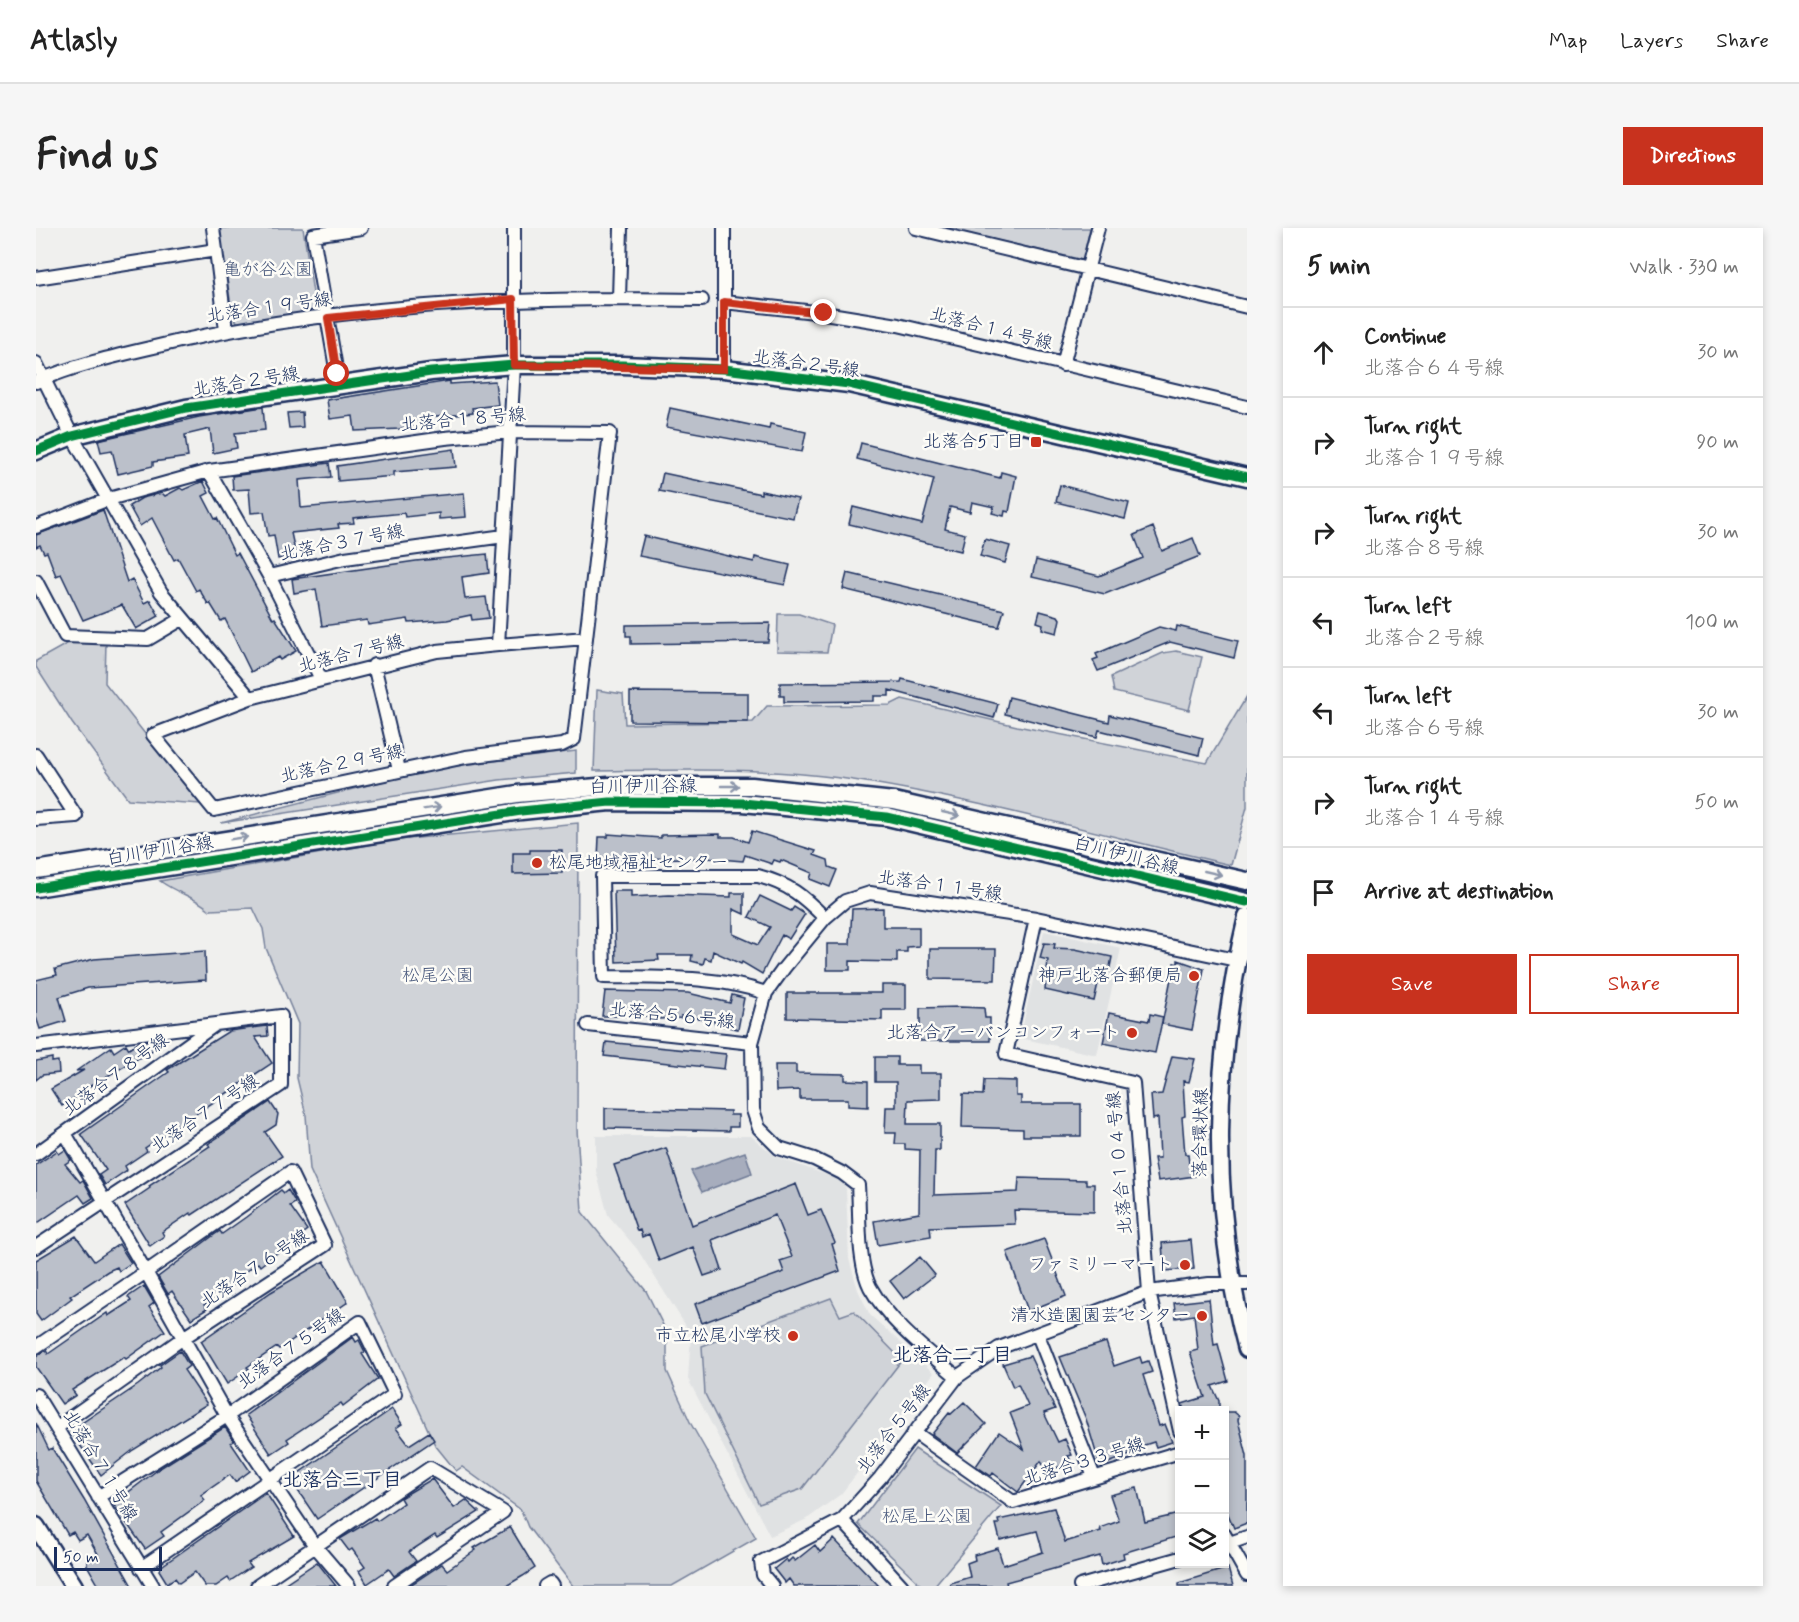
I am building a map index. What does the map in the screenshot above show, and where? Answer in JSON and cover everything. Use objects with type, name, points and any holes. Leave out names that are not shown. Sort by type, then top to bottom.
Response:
[{"type":"street","points":[[213,228],[226,330]]},
{"type":"street","points":[[337,374],[313,232],[362,228]]},
{"type":"street","points":[[514,228],[514,365],[498,645],[586,638]]},
{"type":"street","points":[[619,299],[621,228]]},
{"type":"street","points":[[724,228],[724,369]]},
{"type":"street","points":[[916,228],[1247,307]]},
{"type":"street","points":[[1063,365],[1098,228]]},
{"type":"street","points":[[36,278],[216,250]]},
{"type":"street","name":"北落合１９号線","points":[[40,381],[129,353],[226,330],[513,299],[702,300]]},
{"type":"street","name":"北落合１４号線","points":[[724,302],[824,313],[898,325],[1247,407]]},
{"type":"street","points":[[36,363],[40,381],[161,592],[250,698]]},
{"type":"street","name":"北落合２号線","points":[[36,451],[72,436],[186,408],[430,372],[514,365],[724,369],[849,384],[1247,477]]},
{"type":"street","name":"北落合１８号線","points":[[36,527],[109,499],[209,471],[400,444],[510,432],[610,433],[586,638]]},
{"type":"street","name":"北落合３７号線","points":[[209,471],[269,576],[345,558],[504,536]]},
{"type":"street","points":[[269,576],[321,679]]},
{"type":"street","points":[[36,581],[65,636],[148,639],[182,619]]},
{"type":"street","name":"北落合２９号線","points":[[250,698],[153,735],[214,810],[466,757],[562,745],[574,739],[586,638]]},
{"type":"street","name":"北落合７号線","points":[[250,698],[437,651],[498,645]]},
{"type":"street","points":[[374,665],[399,770]]},
{"type":"street","points":[[36,755],[76,816],[36,819]]},
{"type":"street","name":"白川伊川谷線","points":[[36,870],[516,794],[609,786],[752,786],[894,801],[1247,881]]},
{"type":"street","name":"白川伊川谷線","points":[[36,888],[521,811],[610,802],[743,802],[887,817],[1247,902]]},
{"type":"street","points":[[766,993],[739,984],[706,979],[604,977],[602,876],[758,876],[782,882],[804,897],[825,918]]},
{"type":"street","name":"北落合１１号線","points":[[957,1377],[901,1325],[869,1285],[862,1251],[858,1185],[842,1173],[814,1159],[779,1148],[759,1128],[753,1110],[752,1043],[766,993],[825,918],[844,901],[870,893],[1238,952]]},
{"type":"street","name":"落合環状線","points":[[1247,917],[1238,952],[1224,1053],[1219,1126],[1220,1190],[1239,1283],[1247,1349]]},
{"type":"street","name":"北落合１０４号線","points":[[1036,918],[1006,1054],[1133,1083],[1149,1292]]},
{"type":"street","name":"北落合７７号線","points":[[36,1046],[281,1016],[281,1085],[36,1247]]},
{"type":"street","name":"北落合７８号線","points":[[36,1154],[66,1135],[217,1024]]},
{"type":"street","name":"北落合５６号線","points":[[588,1025],[752,1043]]},
{"type":"street","points":[[66,1135],[226,1416],[315,1546],[349,1586]]},
{"type":"street","name":"北落合７６号線","points":[[56,1428],[183,1338],[326,1245],[290,1172],[146,1272]]},
{"type":"street","points":[[36,1347],[146,1272]]},
{"type":"street","name":"北落合５号線","points":[[842,1520],[880,1478],[957,1377],[999,1348],[1149,1292],[1239,1283]]},
{"type":"street","points":[[1149,1292],[1175,1412]]},
{"type":"street","name":"北落合７５号線","points":[[98,1497],[226,1416],[360,1322],[395,1394],[141,1568]]},
{"type":"street","points":[[1038,1335],[1094,1477]]},
{"type":"street","name":"北落合７１号線","points":[[36,1395],[153,1586]]},
{"type":"street","name":"北落合３３号線","points":[[914,1432],[1013,1502],[1175,1453]]},
{"type":"street","points":[[257,1586],[430,1468],[503,1512],[394,1586]]},
{"type":"street","points":[[772,1586],[762,1575],[761,1562],[842,1520],[902,1586]]},
{"type":"street","points":[[36,1526],[41,1547],[74,1586]]},
{"type":"street","points":[[1229,1540],[1247,1538]]},
{"type":"street","points":[[1229,1545],[1247,1575]]},
{"type":"street","points":[[1080,1586],[1175,1559]]},
{"type":"street","points":[[544,1586],[550,1582],[552,1586]]},
{"type":"shaded area","points":[[1044,931],[1121,948],[1097,1055],[1020,1038]]},
{"type":"shaded area","name":"市立松尾小学校","points":[[596,1136],[751,1136],[776,1157],[841,1180],[846,1189],[849,1259],[858,1290],[870,1315],[934,1373],[841,1494],[807,1519],[770,1536],[688,1379],[691,1334],[637,1249],[608,1215],[596,1171]]},
{"type":"green space","name":"亀が谷公園","points":[[219,228],[303,228],[315,306],[308,316],[240,324],[233,318]]},
{"type":"green space","points":[[944,228],[1090,228],[1083,260]]},
{"type":"green space","points":[[778,614],[799,614],[832,625],[827,652],[777,651]]},
{"type":"green space","points":[[106,641],[105,683],[200,804],[128,799],[72,723],[36,667],[36,661],[70,642]]},
{"type":"green space","points":[[1176,651],[1202,657],[1189,710],[1114,692],[1111,677],[1163,653]]},
{"type":"green space","points":[[597,690],[623,694],[625,724],[753,722],[767,706],[890,705],[902,699],[1017,726],[1207,763],[1247,696],[1247,807],[1231,865],[938,795],[840,778],[748,771],[594,771]]},
{"type":"green space","points":[[576,751],[576,773],[499,780],[221,823],[431,769]]},
{"type":"green space","name":"松尾公園","points":[[578,823],[577,1129],[582,1212],[646,1291],[667,1333],[667,1371],[691,1424],[756,1538],[672,1586],[573,1586],[528,1527],[521,1510],[462,1467],[456,1471],[435,1445],[310,1170],[306,1115],[297,1078],[298,1024],[266,948],[263,929],[253,908],[210,910],[160,881],[396,840]]},
{"type":"green space","points":[[831,1298],[840,1316],[854,1311],[902,1360],[802,1489],[759,1504],[705,1394],[702,1346]]},
{"type":"green space","name":"松尾上公園","points":[[915,1449],[1001,1506],[934,1586],[922,1586],[858,1524]]},
{"type":"water","points":[[745,1152],[752,1173],[702,1192],[691,1171]]},
{"type":"building","points":[[450,381],[450,384],[495,381],[498,405],[472,408],[473,413],[419,419],[419,425],[400,429],[355,431],[353,416],[330,419],[327,400]]},
{"type":"building","points":[[263,407],[265,430],[235,433],[237,448],[213,453],[210,429],[185,435],[188,457],[153,462],[153,466],[118,474],[112,450],[101,452],[98,440],[199,417]]},
{"type":"building","points":[[670,408],[769,429],[770,424],[806,432],[802,452],[666,427]]},
{"type":"building","points":[[302,412],[303,427],[289,428],[287,413]]},
{"type":"building","points":[[861,443],[1000,478],[1001,472],[1016,476],[1009,512],[1005,511],[1004,516],[992,513],[994,507],[972,502],[970,512],[950,507],[945,529],[965,534],[961,551],[849,524],[853,507],[922,524],[934,479],[857,459]]},
{"type":"building","points":[[454,449],[456,467],[394,472],[394,476],[338,481],[337,466]]},
{"type":"building","points":[[329,463],[331,477],[299,480],[301,508],[464,493],[466,517],[439,519],[439,513],[405,517],[404,513],[353,518],[354,523],[338,524],[339,528],[291,533],[296,556],[278,559],[274,535],[268,536],[264,512],[251,513],[249,489],[233,490],[232,476]]},
{"type":"building","points":[[663,473],[761,494],[761,491],[798,499],[793,518],[659,491]]},
{"type":"building","points":[[203,481],[209,493],[203,496],[215,519],[217,518],[235,555],[238,553],[273,619],[275,618],[296,651],[280,660],[278,657],[251,672],[225,619],[221,621],[199,589],[196,591],[178,558],[174,560],[152,518],[140,526],[129,506],[142,498],[162,493],[165,496],[180,488],[183,490]]},
{"type":"building","points":[[1060,485],[1129,503],[1125,519],[1056,502]]},
{"type":"building","points":[[103,510],[127,582],[132,579],[144,603],[150,600],[159,616],[136,629],[122,605],[83,620],[61,574],[56,576],[47,552],[44,553],[40,545],[36,547],[36,535]]},
{"type":"building","points":[[1153,527],[1162,551],[1193,538],[1200,556],[1105,594],[1032,577],[1036,560],[1099,576],[1143,558],[1134,535]]},
{"type":"building","points":[[644,536],[754,562],[755,557],[790,565],[785,585],[639,556]]},
{"type":"building","points":[[985,539],[1010,546],[1005,563],[980,556]]},
{"type":"building","points":[[487,554],[489,573],[462,577],[465,599],[486,597],[489,618],[472,620],[471,615],[447,620],[409,623],[408,619],[368,625],[367,620],[322,626],[316,589],[294,593],[292,579],[416,561]]},
{"type":"building","points":[[847,573],[1004,610],[999,627],[843,589]]},
{"type":"building","points":[[1040,611],[1058,616],[1060,619],[1057,633],[1042,629],[1043,624],[1037,622]]},
{"type":"building","points":[[770,623],[768,642],[631,644],[631,636],[626,636],[626,625]]},
{"type":"building","points":[[1177,626],[1238,641],[1234,658],[1170,642],[1098,671],[1093,660],[1098,658],[1096,654],[1159,627],[1176,631]]},
{"type":"building","points":[[902,679],[998,704],[994,718],[889,690],[889,696],[874,696],[874,701],[784,702],[784,696],[780,696],[780,683],[901,682]]},
{"type":"building","points":[[630,692],[748,693],[748,722],[630,721]]},
{"type":"building","points":[[1009,697],[1109,722],[1110,715],[1203,738],[1199,755],[1099,730],[1097,737],[1005,714]]},
{"type":"building","points":[[752,831],[816,851],[814,855],[828,860],[829,867],[837,870],[830,887],[810,879],[812,873],[781,860],[780,862],[774,860],[772,864],[745,855],[743,861],[707,858],[598,859],[599,837],[608,837],[608,834],[661,838],[661,835],[720,834],[720,837],[734,837],[748,842]]},
{"type":"building","name":"松尾地域福祉センター","points":[[530,850],[562,850],[562,873],[513,874],[513,853],[530,853]]},
{"type":"building","points":[[614,891],[631,891],[631,897],[669,895],[731,897],[731,893],[744,893],[744,914],[733,909],[733,934],[758,945],[770,927],[749,917],[760,896],[791,911],[794,907],[805,914],[789,939],[782,935],[762,974],[742,962],[741,964],[713,951],[711,960],[705,958],[703,964],[691,961],[692,955],[658,955],[659,960],[616,962]]},
{"type":"building","points":[[883,908],[883,927],[919,927],[919,946],[907,947],[907,952],[897,952],[897,962],[850,961],[850,970],[827,970],[827,944],[850,944],[852,909]]},
{"type":"building","points":[[1044,943],[1055,944],[1054,948],[1075,949],[1112,957],[1109,972],[1101,970],[1094,1001],[1045,990],[1048,960],[1040,958]]},
{"type":"building","points":[[930,949],[996,949],[995,980],[930,979]]},
{"type":"building","points":[[205,951],[206,980],[88,988],[59,997],[66,1021],[40,1029],[36,1017],[36,980],[57,975],[55,969],[94,959]]},
{"type":"building","points":[[1178,960],[1204,969],[1192,1030],[1162,1024],[1174,963],[1178,964]]},
{"type":"building","points":[[882,985],[906,985],[906,1010],[882,1010],[882,1020],[787,1018],[787,993],[882,993]]},
{"type":"building","points":[[605,991],[688,993],[730,1003],[732,995],[744,998],[738,1029],[715,1024],[713,1020],[681,1016],[682,1018],[659,1019],[659,1016],[602,1016]]},
{"type":"building","points":[[920,1008],[984,1008],[985,1018],[990,1018],[990,1041],[920,1041]]},
{"type":"building","name":"北落合アーバンコンフォート","points":[[1109,1013],[1149,1021],[1150,1014],[1163,1017],[1155,1053],[1103,1043]]},
{"type":"building","points":[[267,1026],[268,1036],[255,1037],[272,1063],[145,1148],[147,1151],[125,1166],[127,1170],[105,1185],[99,1175],[106,1170],[81,1134],[169,1072],[167,1070],[229,1031]]},
{"type":"building","points":[[154,1040],[158,1047],[83,1090],[84,1092],[62,1106],[51,1089],[84,1070],[76,1071],[111,1047],[114,1052],[126,1044],[129,1049],[141,1041]]},
{"type":"building","points":[[606,1042],[726,1054],[724,1069],[604,1056]]},
{"type":"building","points":[[1172,1056],[1195,1059],[1189,1082],[1183,1081],[1185,1116],[1182,1117],[1185,1154],[1188,1154],[1189,1164],[1193,1164],[1195,1176],[1158,1181],[1154,1158],[1160,1158],[1158,1118],[1153,1119],[1151,1095],[1162,1094]]},
{"type":"building","points":[[875,1057],[897,1057],[897,1065],[919,1065],[919,1073],[941,1073],[941,1099],[908,1100],[907,1124],[940,1124],[940,1150],[935,1150],[934,1195],[1018,1192],[1019,1178],[1086,1180],[1086,1184],[1094,1184],[1094,1212],[1014,1210],[1015,1224],[930,1227],[931,1236],[878,1245],[874,1221],[919,1213],[920,1150],[905,1149],[905,1144],[895,1144],[896,1133],[885,1133],[886,1107],[896,1107],[896,1082],[875,1082]]},
{"type":"building","points":[[52,1058],[52,1062],[58,1061],[59,1073],[42,1075],[36,1080],[36,1061]]},
{"type":"building","points":[[775,1065],[796,1065],[796,1073],[845,1074],[845,1080],[868,1081],[868,1107],[848,1106],[848,1099],[800,1099],[800,1090],[776,1091]]},
{"type":"building","points":[[984,1080],[1016,1081],[1016,1096],[1021,1096],[1021,1104],[1081,1104],[1081,1136],[1023,1136],[1023,1129],[962,1127],[963,1094],[983,1095]]},
{"type":"building","points":[[270,1102],[278,1114],[276,1125],[265,1132],[282,1156],[162,1232],[164,1236],[150,1246],[125,1205]]},
{"type":"building","points":[[605,1108],[730,1111],[730,1115],[738,1115],[738,1127],[729,1127],[729,1131],[605,1128]]},
{"type":"building","points":[[666,1148],[692,1225],[796,1184],[808,1215],[821,1210],[835,1243],[832,1244],[840,1271],[702,1323],[695,1304],[784,1272],[780,1261],[792,1257],[775,1215],[712,1240],[722,1270],[704,1276],[693,1247],[659,1261],[649,1234],[642,1237],[640,1230],[637,1231],[614,1165]]},
{"type":"building","points":[[65,1150],[71,1160],[65,1164],[80,1182],[83,1180],[93,1198],[85,1203],[79,1195],[36,1224],[36,1165],[57,1151],[59,1154]]},
{"type":"building","points":[[281,1190],[284,1193],[288,1190],[295,1203],[290,1206],[307,1230],[260,1266],[258,1263],[240,1275],[243,1278],[204,1305],[207,1309],[191,1319],[172,1291],[168,1294],[158,1277],[214,1235],[220,1231],[222,1234]]},
{"type":"building","points":[[76,1236],[94,1261],[119,1244],[131,1263],[119,1271],[117,1267],[108,1271],[70,1296],[72,1298],[41,1321],[36,1314],[36,1260]]},
{"type":"building","points":[[1044,1239],[1066,1296],[1028,1311],[1007,1252]]},
{"type":"building","points":[[1191,1240],[1194,1269],[1164,1271],[1162,1243]]},
{"type":"building","points":[[920,1257],[935,1275],[904,1299],[890,1281]]},
{"type":"building","points":[[324,1261],[348,1302],[279,1349],[277,1347],[247,1367],[249,1369],[227,1384],[201,1341],[271,1292]]},
{"type":"building","points":[[144,1286],[154,1303],[149,1307],[165,1331],[126,1359],[124,1357],[72,1390],[76,1395],[62,1404],[36,1367],[36,1357],[46,1350],[48,1354],[107,1313],[108,1316],[131,1301],[128,1297]]},
{"type":"building","points":[[1209,1299],[1214,1345],[1218,1344],[1228,1381],[1212,1386],[1219,1406],[1183,1406],[1182,1404],[1205,1397],[1190,1352],[1198,1350],[1194,1315],[1176,1318],[1174,1303]]},
{"type":"building","points":[[353,1337],[356,1342],[359,1340],[365,1352],[362,1354],[378,1379],[343,1406],[341,1403],[287,1439],[289,1442],[271,1454],[246,1415]]},
{"type":"building","points":[[1106,1342],[1114,1366],[1140,1357],[1142,1363],[1148,1361],[1152,1372],[1143,1375],[1159,1426],[1165,1424],[1172,1442],[1156,1447],[1154,1442],[1129,1450],[1130,1455],[1100,1466],[1086,1419],[1060,1357]]},
{"type":"building","points":[[180,1351],[189,1366],[184,1370],[207,1404],[133,1450],[101,1475],[70,1431],[138,1385]]},
{"type":"building","points":[[1030,1356],[1055,1409],[1044,1413],[1058,1442],[1065,1439],[1072,1455],[1068,1456],[1071,1461],[1047,1473],[1041,1461],[1018,1492],[993,1473],[991,1476],[976,1466],[999,1432],[1024,1449],[1010,1413],[1028,1406],[1018,1384],[1013,1387],[1003,1364]]},
{"type":"building","points":[[964,1402],[986,1424],[957,1453],[932,1434],[949,1413],[951,1414]]},
{"type":"building","points":[[392,1409],[402,1424],[396,1428],[409,1445],[429,1432],[434,1440],[317,1519],[290,1479]]},
{"type":"building","points":[[1229,1412],[1234,1412],[1239,1416],[1247,1456],[1247,1523],[1234,1528],[1229,1516]]},
{"type":"building","points":[[36,1423],[49,1450],[52,1448],[84,1500],[132,1586],[99,1586],[87,1565],[87,1560],[98,1554],[87,1535],[78,1540],[73,1532],[68,1535],[36,1481]]},
{"type":"building","points":[[225,1427],[234,1441],[231,1443],[250,1471],[235,1482],[230,1475],[201,1495],[205,1500],[161,1532],[164,1536],[145,1549],[113,1504],[160,1468]]},
{"type":"building","points":[[432,1479],[454,1508],[466,1500],[479,1512],[437,1538],[435,1535],[409,1552],[416,1561],[394,1576],[389,1569],[367,1584],[359,1571],[365,1567],[352,1549],[349,1551],[340,1539],[375,1518],[377,1521],[403,1503],[400,1498]]},
{"type":"building","points":[[1137,1488],[1145,1522],[1175,1515],[1175,1537],[1123,1553],[1124,1558],[1102,1565],[1100,1556],[1006,1582],[1007,1586],[950,1586],[950,1583],[970,1577],[967,1563],[975,1560],[974,1555],[998,1548],[1003,1565],[1043,1552],[1037,1531],[1000,1540],[996,1524],[999,1524],[998,1520],[1054,1508],[1065,1542],[1101,1531],[1100,1528],[1119,1521],[1110,1495]]},
{"type":"building","points":[[266,1493],[294,1536],[248,1563],[251,1567],[230,1581],[228,1578],[216,1586],[205,1586],[195,1572],[179,1583],[175,1578],[167,1583],[159,1570],[163,1565]]},
{"type":"building","points":[[510,1527],[535,1568],[506,1586],[409,1586],[442,1564],[447,1570],[476,1550],[474,1548]]},
{"type":"building","points":[[834,1539],[879,1586],[794,1586],[789,1579],[785,1583],[774,1569],[786,1559],[788,1562],[792,1558],[795,1561],[815,1545],[820,1552]]},
{"type":"building","points":[[317,1562],[336,1586],[281,1586]]},
{"type":"building","points":[[1228,1568],[1233,1586],[1179,1586],[1179,1583]]},
{"type":"cycle path","points":[[36,451],[72,436],[186,408],[300,391],[431,372],[514,365],[622,365],[724,369],[849,384],[1247,477]]},
{"type":"cycle path","points":[[36,888],[521,811],[610,802],[743,803],[887,817],[1247,902]]},
{"type":"place","name":"北落合5丁目","points":[[1036,442]]},
{"type":"place","name":"松尾地域福祉センター","points":[[537,863]]},
{"type":"place","name":"神戸北落合郵便局","points":[[1194,976]]},
{"type":"place","name":"北落合アーバンコンフォート","points":[[1132,1033]]},
{"type":"place","name":"ファミリーマート","points":[[1185,1265]]},
{"type":"place","name":"清水造園園芸センター","points":[[1202,1316]]},
{"type":"place","name":"市立松尾小学校","points":[[793,1336]]},
{"type":"district","name":"北落合二丁目","points":[[952,1355]]},
{"type":"district","name":"北落合三丁目","points":[[342,1480]]},
{"type":"route","points":[[337,374],[328,318],[399,309],[513,299],[514,365],[622,365],[724,369],[724,302],[824,313]]}]
